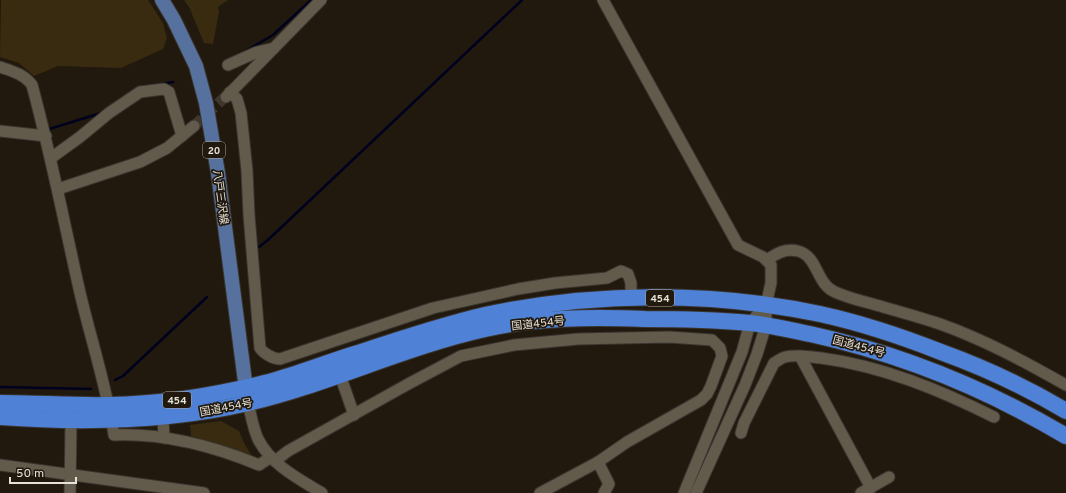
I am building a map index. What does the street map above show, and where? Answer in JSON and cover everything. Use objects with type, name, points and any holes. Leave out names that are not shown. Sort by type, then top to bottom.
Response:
[{"type":"highway","name":"国道454号","points":[[0,417],[39,420],[111,420],[163,417],[216,410],[246,396],[272,381],[437,328],[484,316],[530,308],[583,300],[631,298],[724,300],[766,305],[822,315],[904,338],[980,367],[1035,392],[1066,411]]},
{"type":"highway","name":"国道454号","points":[[0,402],[111,420],[169,401],[246,396],[314,384],[412,349],[489,328],[587,318],[632,318],[750,323],[836,340],[924,366],[1000,399],[1066,436]]},
{"type":"main road","name":"八戸三沢線","points":[[162,0],[177,25],[196,66],[206,103],[218,173],[246,396]]},
{"type":"street","points":[[321,0],[228,95],[237,99],[241,113],[261,350],[276,358],[280,358],[433,308],[518,289],[555,283],[607,278],[621,271],[628,274],[631,283],[631,298]]},
{"type":"street","points":[[603,0],[738,245],[763,257],[771,265],[771,283],[766,305],[766,325],[758,354],[696,493]]},
{"type":"street","points":[[228,65],[257,52],[274,48]]},
{"type":"street","points":[[0,67],[18,73],[28,79],[32,85],[46,136],[78,285],[111,420],[135,434],[186,441],[216,449],[259,465],[288,452],[461,356],[514,345],[578,339],[669,337],[712,340],[720,348],[722,356],[711,386],[701,400],[627,442],[598,462],[540,493]]},
{"type":"street","points":[[51,158],[109,113],[140,92],[146,90],[164,89],[170,92],[182,136]]},
{"type":"street","points":[[58,189],[140,162],[167,148],[194,126]]},
{"type":"street","points":[[0,131],[46,136]]},
{"type":"street","points":[[767,260],[784,250],[796,250],[805,253],[809,257],[824,284],[829,289],[852,298],[964,333],[1014,356],[1066,385]]},
{"type":"street","points":[[684,493],[742,352],[750,323],[766,305]]},
{"type":"street","points":[[800,356],[866,490],[889,478]]},
{"type":"street","points":[[741,433],[744,423],[774,363],[784,357],[800,356],[840,360],[895,376],[972,406],[994,417]]},
{"type":"street","points":[[340,375],[354,415]]},
{"type":"street","points":[[246,396],[258,440],[273,459],[289,472],[322,493]]},
{"type":"street","points":[[163,417],[164,438]]},
{"type":"street","points":[[70,493],[71,420]]},
{"type":"street","points":[[598,462],[609,484],[604,493]]},
{"type":"street","points":[[0,465],[71,475],[131,488],[204,493]]},
{"type":"shaded area","points":[[1,0],[148,0],[163,23],[167,38],[163,49],[121,68],[58,66],[34,76],[19,63],[0,57]]},
{"type":"shaded area","points":[[184,0],[228,0],[218,7],[219,12],[213,44],[204,43],[189,7]]},
{"type":"shaded area","points":[[221,421],[239,431],[253,458],[224,446],[191,436],[190,425]]},
{"type":"waterway","points":[[244,52],[273,35],[311,0]]},
{"type":"waterway","points":[[259,247],[522,0]]},
{"type":"waterway","points":[[162,84],[173,82]]},
{"type":"waterway","points":[[46,130],[101,113]]},
{"type":"waterway","points":[[115,380],[123,376],[207,297]]},
{"type":"waterway","points":[[0,387],[91,389]]},
{"type":"tunnel","points":[[194,126],[225,97]]}]
